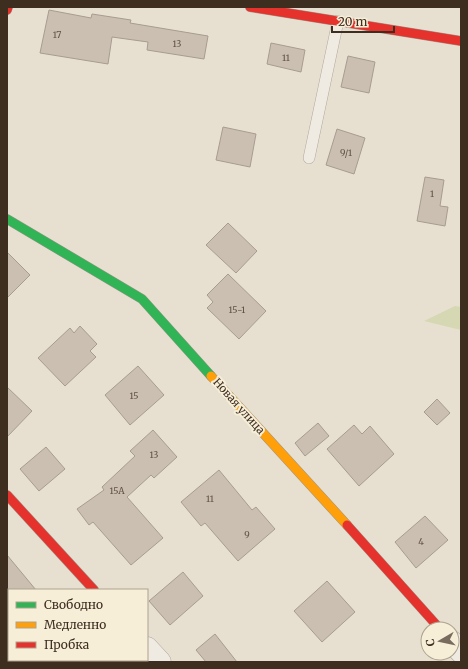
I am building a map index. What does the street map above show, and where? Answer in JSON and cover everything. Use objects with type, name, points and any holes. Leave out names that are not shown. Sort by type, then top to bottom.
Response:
[{"type":"street","points":[[250,7],[461,41]]},
{"type":"street","name":"Новая улица","points":[[7,219],[142,299],[433,621]]},
{"type":"street","points":[[7,495],[93,589]]},
{"type":"street","points":[[148,649],[160,662]]},
{"type":"lane","points":[[309,158],[338,21]]},
{"type":"green space","points":[[455,306],[461,307],[461,330],[424,321]]},
{"type":"building","points":[[49,10],[91,18],[92,14],[131,20],[130,23],[208,36],[204,59],[147,50],[148,42],[112,37],[108,64],[40,53]]},
{"type":"building","points":[[271,43],[305,50],[301,72],[267,64]]},
{"type":"building","points":[[348,56],[375,62],[369,93],[341,87]]},
{"type":"building","points":[[223,127],[256,134],[250,167],[216,160]]},
{"type":"building","points":[[337,129],[365,138],[354,174],[326,165]]},
{"type":"building","points":[[425,177],[444,180],[440,206],[448,207],[445,226],[417,221]]},
{"type":"building","points":[[228,223],[257,251],[236,273],[206,245]]},
{"type":"building","points":[[7,252],[30,275],[7,298]]},
{"type":"building","points":[[228,274],[266,311],[239,339],[207,308],[213,302],[207,295]]},
{"type":"building","points":[[80,326],[97,344],[90,351],[96,357],[65,386],[38,358],[70,328],[74,333]]},
{"type":"building","points":[[138,366],[164,395],[130,425],[105,395]]},
{"type":"building","points":[[7,387],[32,411],[7,437]]},
{"type":"building","points":[[437,399],[450,413],[437,425],[424,412]]},
{"type":"building","points":[[318,423],[329,436],[305,456],[295,443]]},
{"type":"building","points":[[354,425],[362,434],[370,426],[394,454],[359,486],[327,449]]},
{"type":"building","points":[[153,430],[177,457],[154,478],[151,475],[127,497],[163,538],[131,565],[93,522],[89,525],[77,509],[104,490],[102,487],[135,456],[130,451]]},
{"type":"building","points":[[46,447],[65,469],[39,491],[20,469]]},
{"type":"building","points":[[219,470],[252,510],[256,507],[275,529],[238,561],[205,523],[201,526],[181,502]]},
{"type":"building","points":[[425,516],[448,540],[416,568],[395,542]]},
{"type":"building","points":[[7,555],[35,589],[7,590]]},
{"type":"building","points":[[183,572],[203,596],[170,625],[149,601]]},
{"type":"building","points":[[327,581],[355,612],[322,642],[294,611]]},
{"type":"building","points":[[215,634],[237,662],[206,662],[196,650]]},
{"type":"traffic: fast","points":[[7,219],[142,299],[211,376]]},
{"type":"traffic: slow","points":[[211,376],[347,525]]},
{"type":"traffic: jam","points":[[250,7],[461,41]]},
{"type":"traffic: jam","points":[[7,495],[93,589]]},
{"type":"traffic: jam","points":[[347,525],[433,621]]}]
